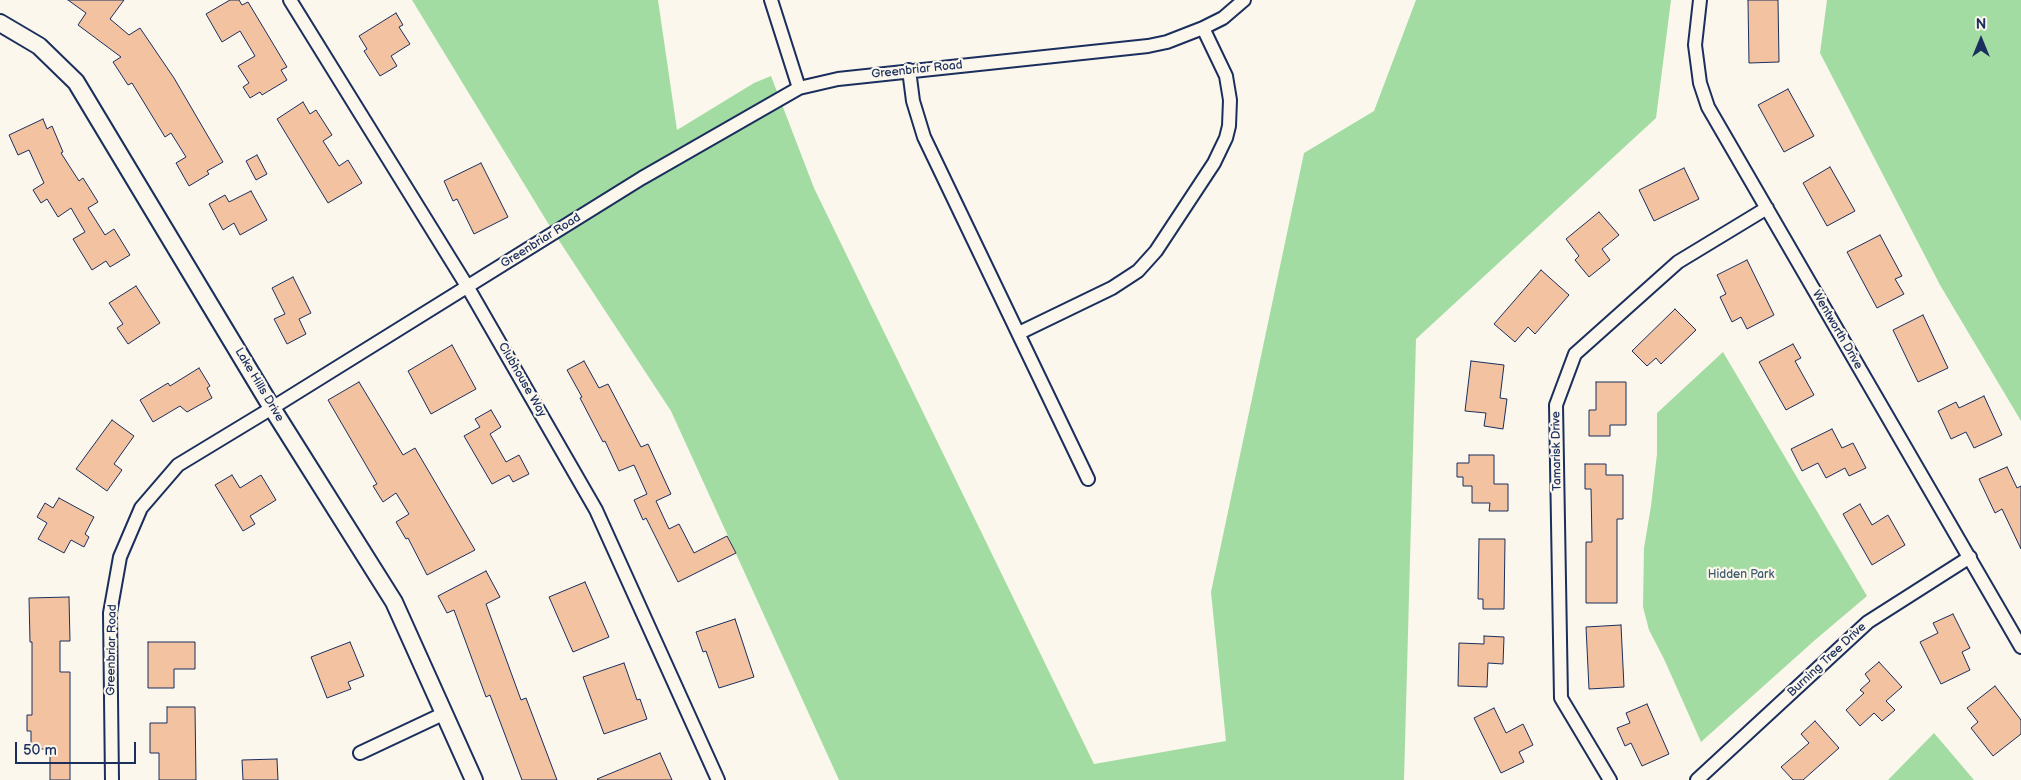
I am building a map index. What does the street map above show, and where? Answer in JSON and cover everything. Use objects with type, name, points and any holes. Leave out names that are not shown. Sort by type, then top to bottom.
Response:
[{"type":"street","name":"Clubhouse Way","points":[[290,0],[467,286],[596,510],[718,780]]},
{"type":"street","points":[[771,0],[799,88]]},
{"type":"street","name":"Greenbriar Road","points":[[112,780],[110,612],[120,557],[141,508],[178,465],[642,178],[799,88],[838,79],[909,70],[1128,49],[1167,42],[1203,28],[1222,18],[1244,0]]},
{"type":"street","name":"Wentworth Drive","points":[[1700,0],[1695,45],[1700,83],[1708,107],[2021,646]]},
{"type":"street","name":"Lake Hills Drive","points":[[0,24],[39,46],[76,82],[272,408],[394,602],[474,780]]},
{"type":"street","points":[[1019,333],[1112,288],[1138,271],[1156,252],[1214,163],[1226,138],[1229,126],[1230,100],[1226,76],[1203,28]]},
{"type":"street","points":[[909,70],[912,101],[924,137],[1088,479]]},
{"type":"street","name":"Tamarisk Drive","points":[[1610,780],[1561,698],[1556,405],[1575,354],[1678,262],[1767,208]]},
{"type":"street","name":"Burning Tree Drive","points":[[1697,780],[1868,622],[1970,557]]},
{"type":"street","points":[[360,753],[445,712]]},
{"type":"green space","points":[[412,0],[658,0],[677,130],[754,83],[771,76],[814,188],[1094,764],[1226,741],[1211,592],[1304,153],[1374,111],[1416,0],[1671,0],[1656,118],[1416,339],[1404,780],[839,780],[671,411],[554,233]]},
{"type":"green space","points":[[1827,0],[2021,0],[2021,421],[1940,285],[1820,53]]},
{"type":"green space","name":"Hidden Park","points":[[1723,352],[1867,596],[1701,742],[1649,630],[1643,607],[1644,548],[1657,454],[1657,413]]},
{"type":"green space","points":[[1934,733],[1974,780],[1888,780]]},
{"type":"building","points":[[68,0],[124,0],[110,19],[129,35],[140,28],[174,78],[223,162],[207,171],[209,174],[189,186],[176,163],[186,157],[171,133],[165,137],[132,83],[128,85],[113,62],[121,57],[78,25],[86,13]]},
{"type":"building","points":[[230,0],[239,0],[242,5],[248,2],[287,67],[281,70],[287,80],[262,95],[260,92],[250,98],[243,87],[249,83],[238,66],[255,56],[240,31],[222,42],[206,14]]},
{"type":"building","points":[[1748,0],[1778,0],[1779,62],[1749,63]]},
{"type":"building","points":[[396,13],[403,25],[399,27],[410,44],[391,56],[397,66],[380,76],[364,51],[367,49],[359,36]]},
{"type":"building","points":[[1788,89],[1814,136],[1784,152],[1758,105]]},
{"type":"building","points":[[303,102],[310,114],[316,110],[332,135],[323,141],[339,166],[348,160],[362,183],[328,203],[277,119]]},
{"type":"building","points":[[43,119],[47,129],[52,126],[63,152],[61,153],[79,181],[83,178],[98,202],[88,208],[105,235],[114,229],[130,255],[110,267],[106,261],[92,270],[73,239],[85,232],[71,208],[58,217],[47,199],[41,203],[33,190],[44,183],[29,150],[18,155],[9,135]]},
{"type":"building","points":[[257,155],[267,174],[256,180],[246,161]]},
{"type":"building","points":[[481,163],[508,217],[474,234],[457,199],[453,201],[444,181]]},
{"type":"building","points":[[1830,167],[1855,211],[1827,226],[1803,183]]},
{"type":"building","points":[[1684,168],[1699,199],[1654,221],[1639,190]]},
{"type":"building","points":[[251,191],[267,220],[240,235],[234,223],[223,230],[209,204],[225,195],[229,202]]},
{"type":"building","points":[[1599,212],[1619,235],[1602,249],[1610,260],[1589,277],[1575,260],[1579,256],[1566,239]]},
{"type":"building","points":[[1880,235],[1902,276],[1895,279],[1904,294],[1877,308],[1847,252]]},
{"type":"building","points":[[1747,260],[1774,315],[1747,329],[1741,317],[1732,322],[1720,297],[1726,294],[1717,275]]},
{"type":"building","points":[[1541,270],[1569,295],[1535,334],[1528,327],[1515,342],[1494,324]]},
{"type":"building","points":[[293,277],[311,313],[299,319],[306,334],[287,344],[274,319],[285,314],[272,288]]},
{"type":"building","points":[[136,286],[160,323],[128,344],[117,328],[123,324],[109,303]]},
{"type":"building","points":[[1675,309],[1696,330],[1661,364],[1656,358],[1647,366],[1632,351]]},
{"type":"building","points":[[1923,315],[1948,368],[1918,382],[1893,330]]},
{"type":"building","points":[[1793,344],[1801,358],[1795,361],[1814,395],[1786,410],[1759,362]]},
{"type":"building","points":[[452,345],[476,389],[431,414],[408,371]]},
{"type":"building","points":[[584,361],[599,388],[608,384],[641,447],[648,444],[671,494],[656,501],[669,529],[679,524],[694,553],[727,536],[736,553],[678,582],[646,518],[643,520],[634,500],[647,494],[634,465],[619,471],[567,370]]},
{"type":"building","points":[[1471,361],[1504,365],[1500,398],[1507,399],[1503,429],[1484,426],[1486,413],[1465,411]]},
{"type":"building","points":[[199,368],[210,386],[207,388],[212,398],[187,412],[180,406],[153,422],[140,400],[168,383],[170,386]]},
{"type":"building","points":[[359,382],[403,455],[415,448],[475,550],[427,575],[408,538],[406,539],[396,522],[409,514],[396,493],[383,502],[373,486],[377,484],[328,400]]},
{"type":"building","points":[[1596,382],[1626,382],[1626,425],[1610,425],[1610,436],[1589,436],[1589,410],[1596,410]]},
{"type":"building","points":[[1984,396],[2002,435],[1974,448],[1966,432],[1951,439],[1938,411],[1956,402],[1959,408]]},
{"type":"building","points":[[491,410],[501,427],[490,434],[506,462],[519,455],[529,474],[513,482],[509,475],[492,484],[464,436],[480,427],[475,419]]},
{"type":"building","points":[[112,420],[134,436],[114,464],[122,470],[107,491],[76,469]]},
{"type":"building","points":[[1832,429],[1842,448],[1853,443],[1866,468],[1849,476],[1845,468],[1826,478],[1818,463],[1802,471],[1791,449]]},
{"type":"building","points":[[1469,455],[1494,455],[1494,484],[1508,484],[1508,511],[1489,511],[1490,503],[1472,503],[1472,486],[1463,486],[1463,477],[1457,477],[1457,463],[1469,463]]},
{"type":"building","points":[[1585,464],[1606,464],[1606,475],[1623,475],[1623,519],[1617,519],[1617,603],[1586,603],[1586,542],[1592,542],[1591,489],[1585,489]]},
{"type":"building","points":[[2007,467],[2017,488],[2021,486],[2021,549],[2002,509],[1995,513],[1979,479]]},
{"type":"building","points":[[232,475],[240,488],[261,475],[276,500],[250,516],[255,524],[243,531],[215,485]]},
{"type":"building","points":[[59,498],[94,517],[85,534],[89,537],[84,547],[71,540],[64,553],[38,539],[47,523],[37,517],[45,503],[53,508]]},
{"type":"building","points":[[1860,504],[1872,525],[1888,515],[1905,545],[1872,565],[1843,514]]},
{"type":"building","points":[[1479,539],[1505,539],[1504,609],[1483,609],[1483,599],[1478,599]]},
{"type":"building","points":[[486,571],[500,597],[486,604],[521,700],[526,698],[557,780],[522,780],[490,695],[486,697],[454,610],[447,613],[438,596]]},
{"type":"building","points":[[585,582],[609,637],[573,652],[549,597]]},
{"type":"building","points":[[69,597],[70,641],[60,641],[60,672],[70,672],[70,780],[50,780],[50,749],[31,749],[31,731],[27,731],[27,715],[32,715],[32,642],[30,642],[29,598]]},
{"type":"building","points":[[1953,614],[1970,648],[1962,652],[1970,670],[1941,684],[1920,642],[1938,633],[1933,623]]},
{"type":"building","points":[[735,619],[754,677],[719,688],[706,651],[703,652],[696,632]]},
{"type":"building","points":[[1621,625],[1624,687],[1589,689],[1586,627]]},
{"type":"building","points":[[1484,636],[1504,637],[1503,664],[1488,663],[1487,687],[1458,686],[1459,643],[1484,644]]},
{"type":"building","points":[[148,642],[195,642],[195,669],[174,669],[174,688],[148,688]]},
{"type":"building","points":[[350,642],[364,676],[348,682],[351,689],[327,698],[311,657]]},
{"type":"building","points":[[1879,662],[1902,687],[1886,701],[1895,710],[1882,721],[1874,713],[1860,726],[1846,710],[1864,693],[1860,690],[1870,681],[1865,674]]},
{"type":"building","points":[[624,663],[637,700],[640,699],[647,719],[604,734],[583,677]]},
{"type":"building","points":[[1995,686],[2021,720],[2021,734],[1993,756],[1971,728],[1978,722],[1967,708]]},
{"type":"building","points":[[1647,704],[1669,754],[1642,766],[1631,743],[1625,746],[1617,728],[1630,723],[1626,713]]},
{"type":"building","points":[[167,707],[195,707],[196,780],[159,780],[159,753],[150,753],[150,723],[167,723]]},
{"type":"building","points":[[1494,708],[1506,733],[1523,724],[1533,745],[1519,752],[1524,762],[1501,773],[1474,718]]},
{"type":"building","points":[[1815,721],[1839,748],[1803,780],[1793,780],[1781,767],[1809,743],[1801,734]]},
{"type":"building","points":[[660,753],[672,780],[597,779]]},
{"type":"building","points":[[277,759],[278,780],[243,780],[242,760]]}]
